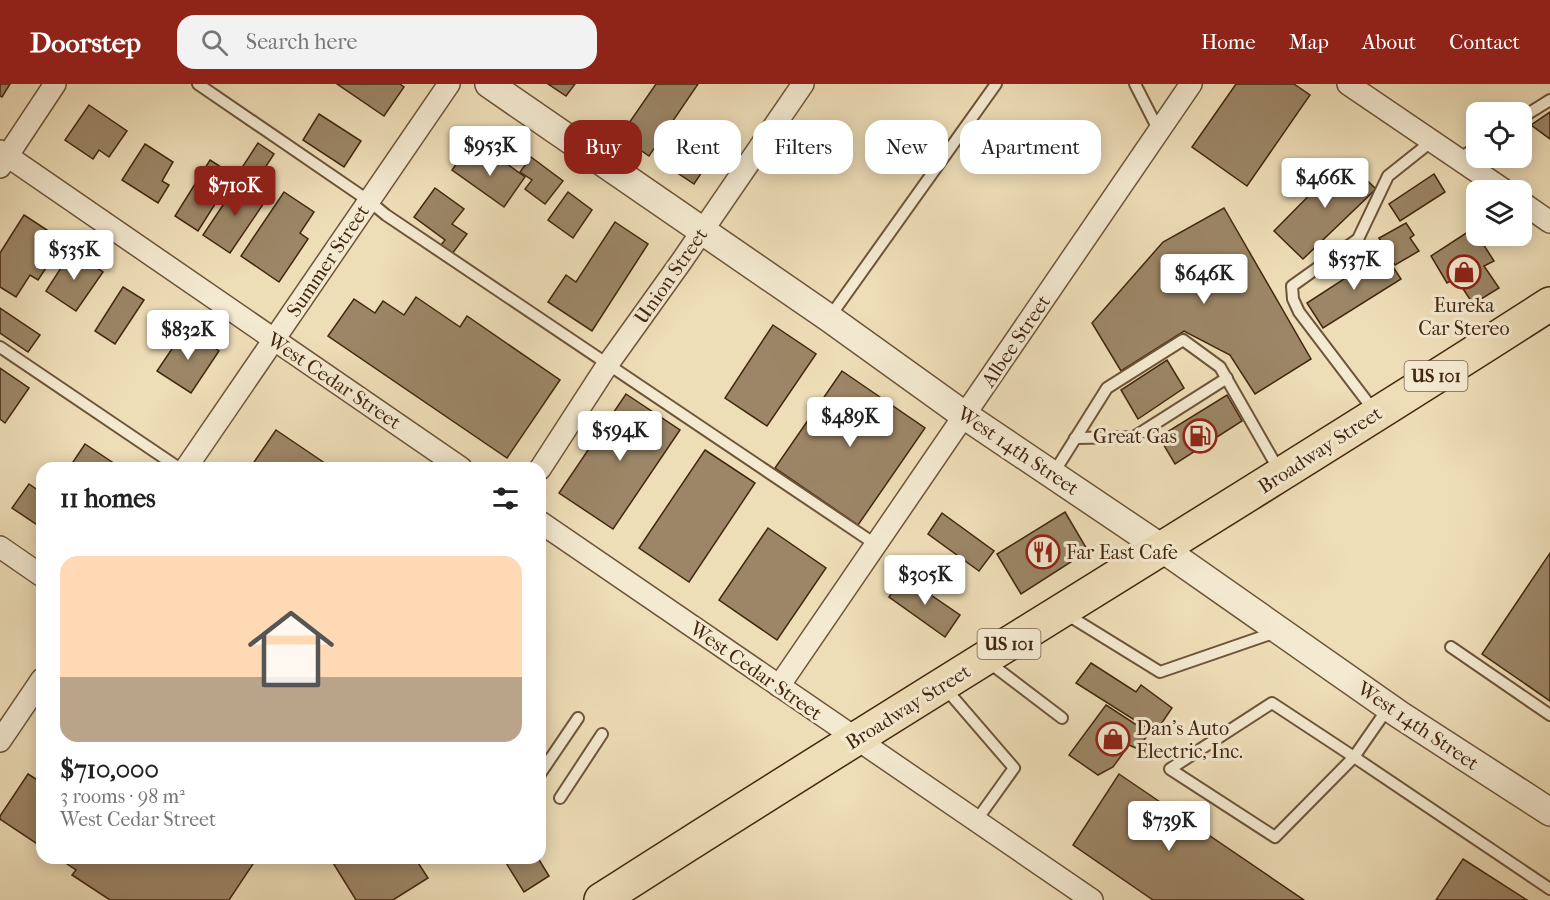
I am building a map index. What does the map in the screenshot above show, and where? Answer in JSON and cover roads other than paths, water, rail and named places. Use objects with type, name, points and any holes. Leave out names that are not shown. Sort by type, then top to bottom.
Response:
[{"type":"highway","name":"Broadway Street","points":[[601,900],[1282,475],[1550,303]]},
{"type":"street","points":[[2,158],[55,84]]},
{"type":"street","name":"Summer Street","points":[[190,462],[449,84]]},
{"type":"street","name":"West 14th Street","points":[[489,84],[829,318],[964,415],[1163,549],[1389,707],[1550,812]]},
{"type":"street","name":"Union Street","points":[[545,462],[608,364],[803,84]]},
{"type":"street","name":"Albee Street","points":[[779,687],[1191,84]]},
{"type":"street","points":[[1348,84],[1432,141],[1466,154]]},
{"type":"street","name":"West Cedar Street","points":[[2,158],[275,340],[452,462]]},
{"type":"street","points":[[1481,168],[1494,180]]},
{"type":"street","points":[[1532,210],[1550,222]]},
{"type":"street","name":"West Cedar Street","points":[[546,526],[1092,900]]},
{"type":"street","points":[[0,547],[36,572]]},
{"type":"street","points":[[0,741],[36,688]]},
{"type":"lane","points":[[198,84],[386,215],[875,544]]},
{"type":"lane","points":[[829,318],[996,84]]},
{"type":"lane","points":[[1135,84],[1159,132]]},
{"type":"lane","points":[[1532,111],[1550,100]]},
{"type":"lane","points":[[1377,414],[1299,312],[1293,299],[1292,286],[1358,239],[1388,176],[1432,141]]},
{"type":"lane","points":[[1053,474],[1107,388],[1183,340],[1220,367],[1282,475]]},
{"type":"lane","points":[[0,347],[170,462]]},
{"type":"lane","points":[[1075,438],[1134,437],[1227,378]]},
{"type":"lane","points":[[1062,611],[1160,672],[1280,631]]},
{"type":"lane","points":[[1451,647],[1550,715]]},
{"type":"lane","points":[[984,659],[1062,718]]},
{"type":"lane","points":[[942,686],[1014,768],[976,821]]},
{"type":"lane","points":[[1389,707],[1354,757],[1275,837],[1170,769],[1272,703],[1354,757],[1550,889]]},
{"type":"lane","points":[[546,765],[578,718]]},
{"type":"lane","points":[[560,798],[602,734]]},
{"type":"place","name":"Eureka Car Stereo","points":[[1464,272]]},
{"type":"place","name":"Great Gas","points":[[1200,436]]},
{"type":"place","name":"Far East Cafe","points":[[1043,552]]},
{"type":"place","name":"Dan's Auto Electric, Inc.","points":[[1113,739]]}]
